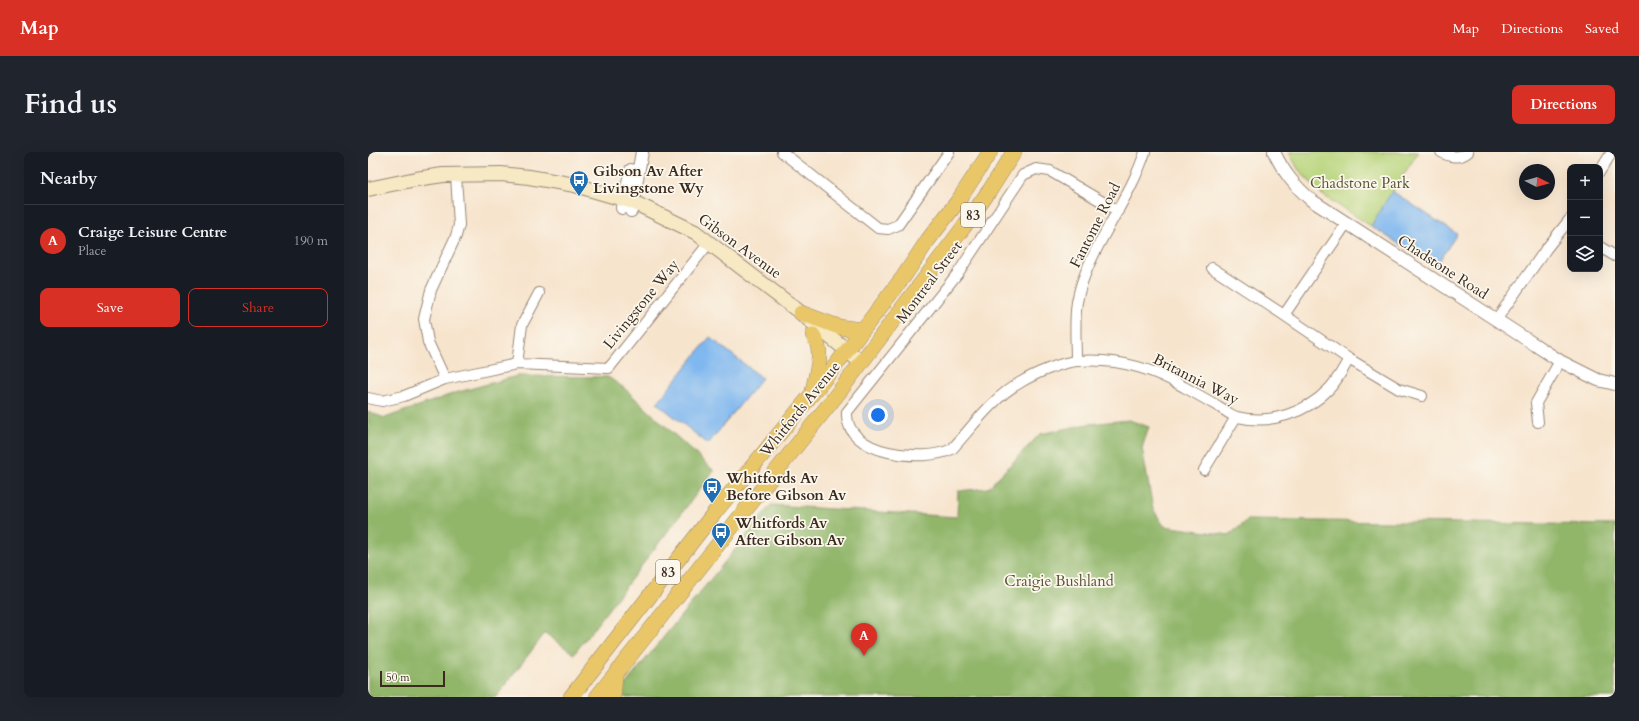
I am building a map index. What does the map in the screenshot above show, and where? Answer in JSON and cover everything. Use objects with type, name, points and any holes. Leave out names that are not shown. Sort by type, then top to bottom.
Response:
[{"type":"main road","name":"Whitfords Avenue","points":[[571,697],[715,512],[812,394],[904,276],[928,240],[958,201],[990,152]]},
{"type":"main road","name":"Whitfords Avenue","points":[[597,697],[858,366],[963,228],[990,190],[1014,152]]},
{"type":"main road","name":"Gibson Avenue","points":[[368,189],[422,178],[456,179],[537,187],[628,205],[706,247],[801,313],[858,366]]},
{"type":"main road","name":"Gibson Avenue","points":[[368,199],[456,179]]},
{"type":"main road","name":"Gibson Avenue","points":[[706,247],[813,335],[844,354]]},
{"type":"main road","points":[[801,313],[839,327],[862,330]]},
{"type":"main road","points":[[812,394],[820,356],[818,342],[813,335]]},
{"type":"main road","points":[[613,697],[615,675]]},
{"type":"street","points":[[628,205],[634,152]]},
{"type":"street","points":[[628,205],[642,152]]},
{"type":"street","points":[[782,152],[878,228],[888,229],[898,225],[949,152]]},
{"type":"street","name":"Fantome Road","points":[[1076,360],[1075,326],[1077,302],[1081,286],[1089,266],[1133,185],[1146,152]]},
{"type":"street","name":"Chadstone Road","points":[[1274,152],[1281,167],[1294,185],[1311,200],[1346,224],[1560,361],[1598,380],[1615,384]]},
{"type":"street","points":[[1441,152],[1446,155],[1457,157],[1468,152]]},
{"type":"street","points":[[1603,166],[1612,152]]},
{"type":"street","name":"Montreal Street","points":[[847,412],[958,273],[1023,175],[1036,169],[1050,171],[1118,211]]},
{"type":"street","points":[[445,379],[428,342],[424,319],[431,290],[456,236],[459,225],[456,179]]},
{"type":"street","points":[[1284,315],[1346,224]]},
{"type":"street","points":[[1496,320],[1546,249],[1567,226]]},
{"type":"street","name":"Livingstone Way","points":[[368,398],[382,401],[404,396],[445,379],[517,364],[608,368],[706,247]]},
{"type":"street","points":[[1603,249],[1615,256]]},
{"type":"street","points":[[1212,268],[1349,359],[1399,389],[1422,396]]},
{"type":"street","points":[[517,364],[522,325],[539,293]]},
{"type":"street","name":"Britannia Way","points":[[847,412],[849,428],[870,447],[881,451],[896,453],[940,454],[952,449],[993,401],[1019,383],[1039,373],[1076,360],[1115,362],[1153,371],[1182,385],[1236,417],[1259,419],[1278,418],[1298,412],[1315,401],[1329,389],[1349,359]]},
{"type":"street","points":[[1538,422],[1536,403],[1560,361]]},
{"type":"street","points":[[1204,470],[1236,417]]},
{"type":"green space","name":"Chadstone Park","points":[[1289,152],[1418,152],[1371,226],[1321,194],[1298,169]]},
{"type":"green space","points":[[517,376],[608,377],[624,388],[714,471],[574,654],[545,633],[496,697],[368,697],[368,412],[385,418],[455,393]]},
{"type":"green space","name":"Craigie Bushland","points":[[1129,420],[1149,427],[1142,448],[1153,509],[1164,526],[1229,535],[1248,520],[1615,525],[1615,697],[615,697],[771,505],[957,517],[958,491],[988,488],[1040,434],[1088,424]]},
{"type":"water","points":[[1392,191],[1457,234],[1435,267],[1371,226]]},
{"type":"water","points":[[710,337],[762,378],[708,444],[657,403]]},
{"type":"place","name":"Gibson Av After Livingstone Wy","points":[[579,197]]},
{"type":"place","name":"Whitfords Av Before Gibson Av","points":[[712,504]]},
{"type":"place","name":"Whitfords Av After Gibson Av","points":[[721,549]]},
{"type":"place","name":"Craige Leisure Centre","points":[[864,656]]}]
